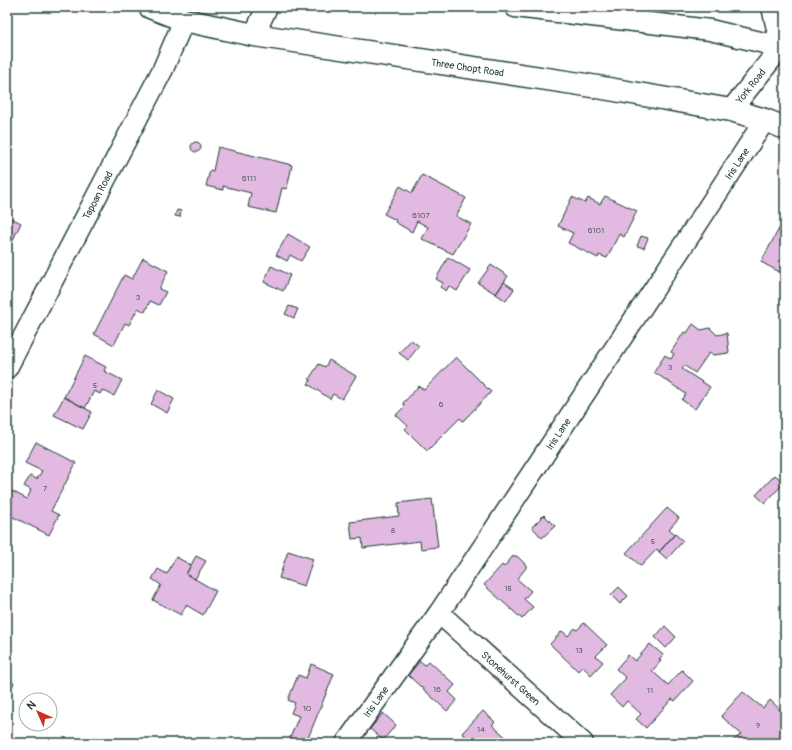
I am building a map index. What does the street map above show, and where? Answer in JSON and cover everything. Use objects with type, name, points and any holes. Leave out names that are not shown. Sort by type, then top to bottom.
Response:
[{"type":"main road","name":"Three Chopt Road","points":[[150,7],[184,20],[254,35],[580,84],[731,110],[765,120],[785,128]]},
{"type":"street","points":[[254,35],[267,7]]},
{"type":"street","points":[[516,7],[710,30],[784,46],[772,7]]},
{"type":"street","name":"Tapoan Road","points":[[7,368],[163,69],[184,20]]},
{"type":"street","name":"York Road","points":[[731,110],[784,46]]},
{"type":"street","name":"Iris Lane","points":[[346,743],[439,613],[765,120]]},
{"type":"street","name":"Stonehurst Green","points":[[439,613],[583,743]]},
{"type":"building","points":[[194,142],[198,142],[200,143],[200,151],[194,152],[191,149],[191,145]]},
{"type":"building","points":[[218,147],[292,165],[287,189],[282,188],[276,213],[248,207],[251,193],[223,186],[223,190],[206,186],[210,170],[213,171]]},
{"type":"building","points":[[422,175],[466,198],[456,216],[471,224],[453,254],[422,239],[428,227],[417,221],[412,232],[395,222],[396,220],[384,214],[400,186],[412,193]]},
{"type":"building","points":[[605,196],[637,211],[624,237],[619,234],[607,258],[599,255],[598,258],[568,243],[573,233],[558,226],[572,197],[585,203],[588,198],[600,204]]},
{"type":"building","points":[[177,210],[181,211],[180,217],[175,216]]},
{"type":"building","points":[[7,216],[21,223],[11,244],[7,243]]},
{"type":"building","points":[[781,225],[785,227],[785,275],[761,262]]},
{"type":"building","points":[[288,234],[310,247],[301,261],[290,255],[287,261],[276,255]]},
{"type":"building","points":[[641,236],[648,238],[644,248],[637,246]]},
{"type":"building","points":[[448,257],[470,270],[457,291],[449,286],[446,291],[440,287],[443,283],[436,279]]},
{"type":"building","points":[[143,258],[168,271],[159,289],[166,292],[159,305],[150,301],[145,312],[138,308],[129,325],[125,323],[114,345],[94,334],[124,275],[132,279]]},
{"type":"building","points":[[491,265],[508,276],[496,294],[478,283]]},
{"type":"building","points":[[271,266],[290,275],[283,291],[264,282]]},
{"type":"building","points":[[504,282],[514,289],[506,301],[496,294]]},
{"type":"building","points":[[289,306],[298,309],[294,318],[285,314]]},
{"type":"building","points":[[693,324],[701,330],[710,328],[717,335],[727,333],[729,353],[713,355],[709,353],[695,373],[685,366],[682,369],[710,387],[695,409],[682,400],[686,394],[654,372],[665,355],[671,359],[674,354],[671,352],[684,332],[687,333]]},
{"type":"building","points":[[411,340],[419,346],[408,360],[399,353]]},
{"type":"building","points":[[85,356],[106,367],[104,371],[122,380],[114,396],[102,390],[100,394],[94,391],[85,408],[64,397]]},
{"type":"building","points":[[456,357],[491,392],[463,421],[460,418],[427,451],[405,429],[408,426],[396,415],[405,406],[403,403],[419,386],[424,390]]},
{"type":"building","points":[[329,360],[356,376],[342,399],[333,394],[330,399],[308,384],[311,380],[309,379],[319,364],[325,367]]},
{"type":"building","points":[[158,390],[174,399],[167,413],[151,404]]},
{"type":"building","points":[[64,397],[92,412],[83,429],[54,415]]},
{"type":"building","points":[[36,442],[76,463],[51,511],[59,515],[49,535],[7,514],[7,501],[12,491],[27,499],[31,490],[24,486],[30,476],[37,479],[42,471],[25,463]]},
{"type":"building","points":[[775,475],[784,483],[765,503],[756,495]]},
{"type":"building","points":[[432,499],[438,547],[421,549],[420,541],[363,548],[362,538],[352,539],[350,522],[399,516],[398,503]]},
{"type":"building","points":[[667,508],[679,518],[669,529],[675,534],[659,552],[657,549],[641,566],[626,553]]},
{"type":"building","points":[[544,515],[555,526],[542,538],[532,527]]},
{"type":"building","points":[[675,534],[683,541],[667,559],[659,552]]},
{"type":"building","points":[[288,551],[313,559],[304,586],[279,578]]},
{"type":"building","points":[[196,556],[206,561],[195,579],[186,574]]},
{"type":"building","points":[[513,556],[517,556],[526,565],[526,568],[517,579],[531,591],[524,599],[533,607],[522,619],[484,585],[502,565],[504,567]]},
{"type":"building","points":[[176,557],[191,565],[186,574],[216,591],[203,615],[186,605],[181,615],[153,600],[161,585],[152,579],[158,569],[167,574]]},
{"type":"building","points":[[619,587],[628,596],[620,604],[611,595]]},
{"type":"building","points":[[584,623],[607,645],[596,656],[603,662],[591,675],[582,666],[578,671],[550,644],[562,631],[568,636],[575,628],[577,630]]},
{"type":"building","points":[[785,625],[785,637],[779,632]]},
{"type":"building","points":[[665,626],[676,637],[666,648],[655,637]]},
{"type":"building","points":[[650,644],[663,655],[659,659],[661,661],[652,671],[668,685],[682,670],[693,681],[675,701],[672,699],[646,728],[636,719],[641,714],[627,701],[622,707],[610,695],[626,678],[616,669],[628,655],[635,661]]},
{"type":"building","points":[[420,661],[425,665],[429,661],[455,685],[449,692],[457,700],[447,711],[408,675]]},
{"type":"building","points":[[311,664],[334,674],[306,743],[302,743],[290,738],[299,716],[291,713],[295,703],[288,700],[298,675],[306,678]]},
{"type":"building","points":[[7,679],[14,683],[7,696]]},
{"type":"building","points":[[743,692],[763,708],[770,700],[785,714],[785,743],[732,742],[741,734],[721,716]]},
{"type":"building","points":[[483,711],[495,722],[492,725],[509,740],[507,743],[473,743],[462,733]]},
{"type":"building","points":[[383,713],[396,725],[383,740],[370,729]]}]
